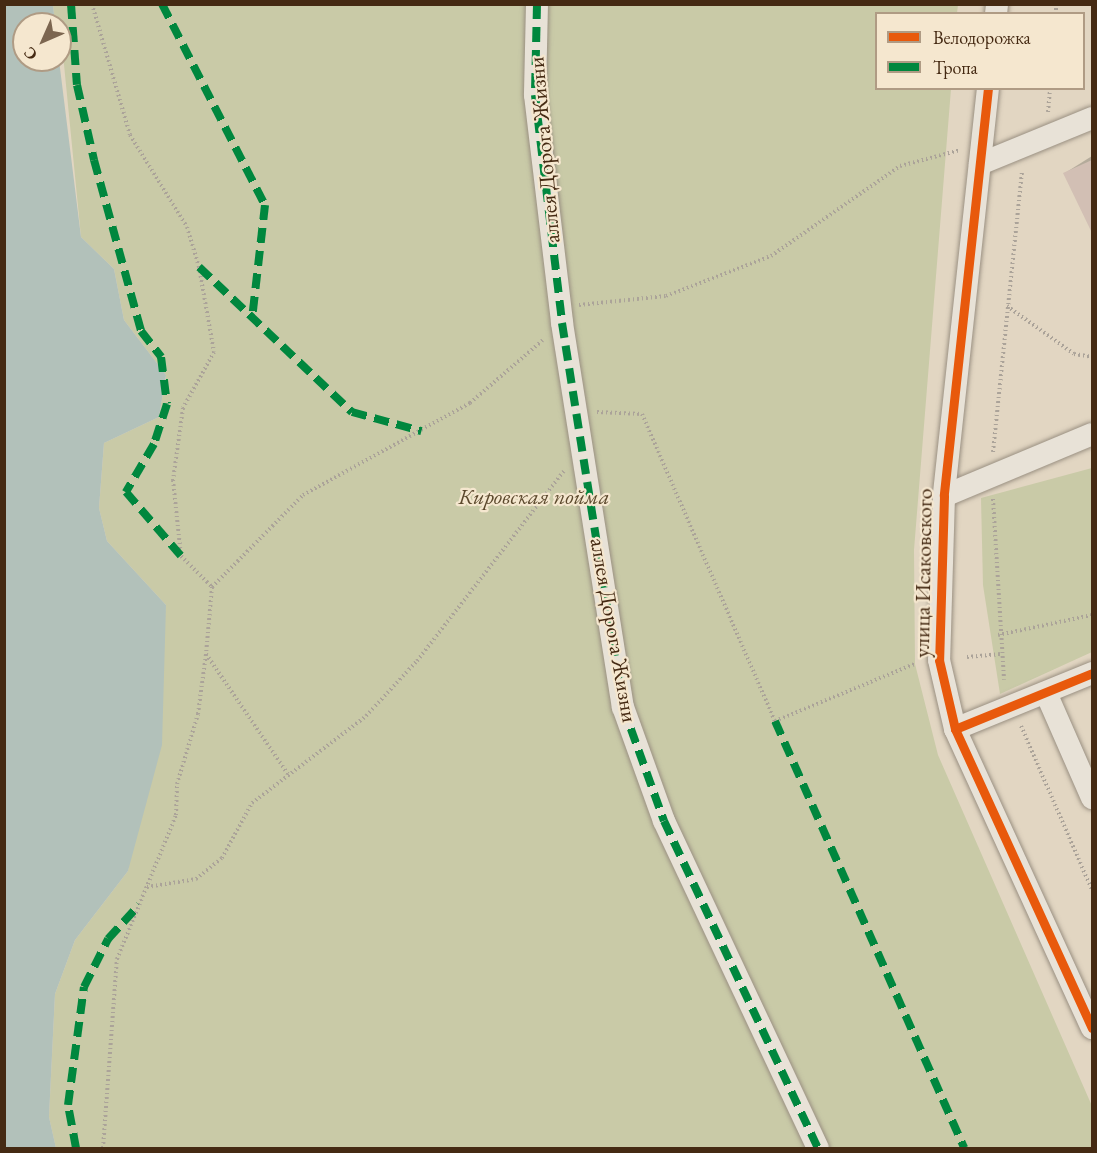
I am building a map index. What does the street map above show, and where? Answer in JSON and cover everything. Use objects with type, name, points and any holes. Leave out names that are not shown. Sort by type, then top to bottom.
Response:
[{"type":"street","name":"аллея Дорога Жизни","points":[[537,4],[535,94],[561,315],[623,707],[664,821],[818,1149]]},
{"type":"street","name":"улица Исаковского","points":[[988,90],[944,496],[939,660],[955,729],[1092,1028]]},
{"type":"street","points":[[980,164],[1024,149],[1092,118]]},
{"type":"street","points":[[944,496],[1092,434]]},
{"type":"street","points":[[955,729],[1092,673]]},
{"type":"street","points":[[1046,693],[1092,798]]},
{"type":"path","points":[[92,4],[130,135],[187,227],[199,267],[213,352],[183,408],[172,480],[181,556],[212,587]]},
{"type":"path","points":[[1039,118],[1048,114],[1050,90]]},
{"type":"path","points":[[103,1149],[117,959],[176,815],[177,784],[198,714],[212,587],[303,495],[470,403],[561,315],[666,296],[771,256],[900,166],[960,149]]},
{"type":"path","points":[[1004,681],[998,635],[991,478],[1024,149]]},
{"type":"path","points":[[1007,306],[1074,354],[1092,357]]},
{"type":"path","points":[[576,411],[642,414],[775,721],[915,664]]},
{"type":"path","points":[[147,887],[196,879],[205,872],[222,858],[252,803],[366,716],[417,661],[582,446]]},
{"type":"path","points":[[998,635],[1092,615]]},
{"type":"path","points":[[206,654],[288,774]]},
{"type":"path","points":[[967,657],[1000,654]]},
{"type":"path","points":[[1020,723],[1092,890]]},
{"type":"green space","name":"Кировская пойма","points":[[53,5],[958,5],[957,12],[875,12],[875,90],[951,90],[914,550],[915,664],[938,755],[1092,1106],[1092,1148],[56,1148],[49,1117],[55,994],[75,940],[128,871],[166,605],[107,541],[99,508],[104,443],[159,417],[166,375],[124,320],[114,269],[81,237],[65,72],[72,72],[72,12],[54,12]]},
{"type":"green space","points":[[1092,468],[1092,652],[1000,694],[983,585],[981,498]]},
{"type":"shaded area","points":[[4,5],[53,5],[54,12],[12,12],[12,72],[60,72],[81,237],[114,269],[124,320],[166,375],[159,417],[104,443],[99,508],[107,541],[166,605],[162,745],[128,871],[75,940],[55,994],[49,1117],[56,1148],[5,1148]]},
{"type":"building","points":[[1092,160],[1092,233],[1063,173]]},
{"type":"marked path","points":[[71,4],[77,85],[94,160],[141,331],[161,357],[167,404],[154,444],[126,492],[181,556]]},
{"type":"marked path","points":[[162,4],[265,205],[252,319]]},
{"type":"marked path","points":[[537,4],[535,95],[562,323],[623,707],[664,821],[818,1148]]},
{"type":"marked path","points":[[199,267],[352,412],[421,431]]},
{"type":"marked path","points":[[775,721],[964,1148]]},
{"type":"marked path","points":[[76,1148],[68,1105],[84,987],[108,939],[139,905]]},
{"type":"cycle path","points":[[988,90],[944,496],[939,660],[955,729],[1092,1028]]},
{"type":"cycle path","points":[[955,729],[1092,673]]}]
